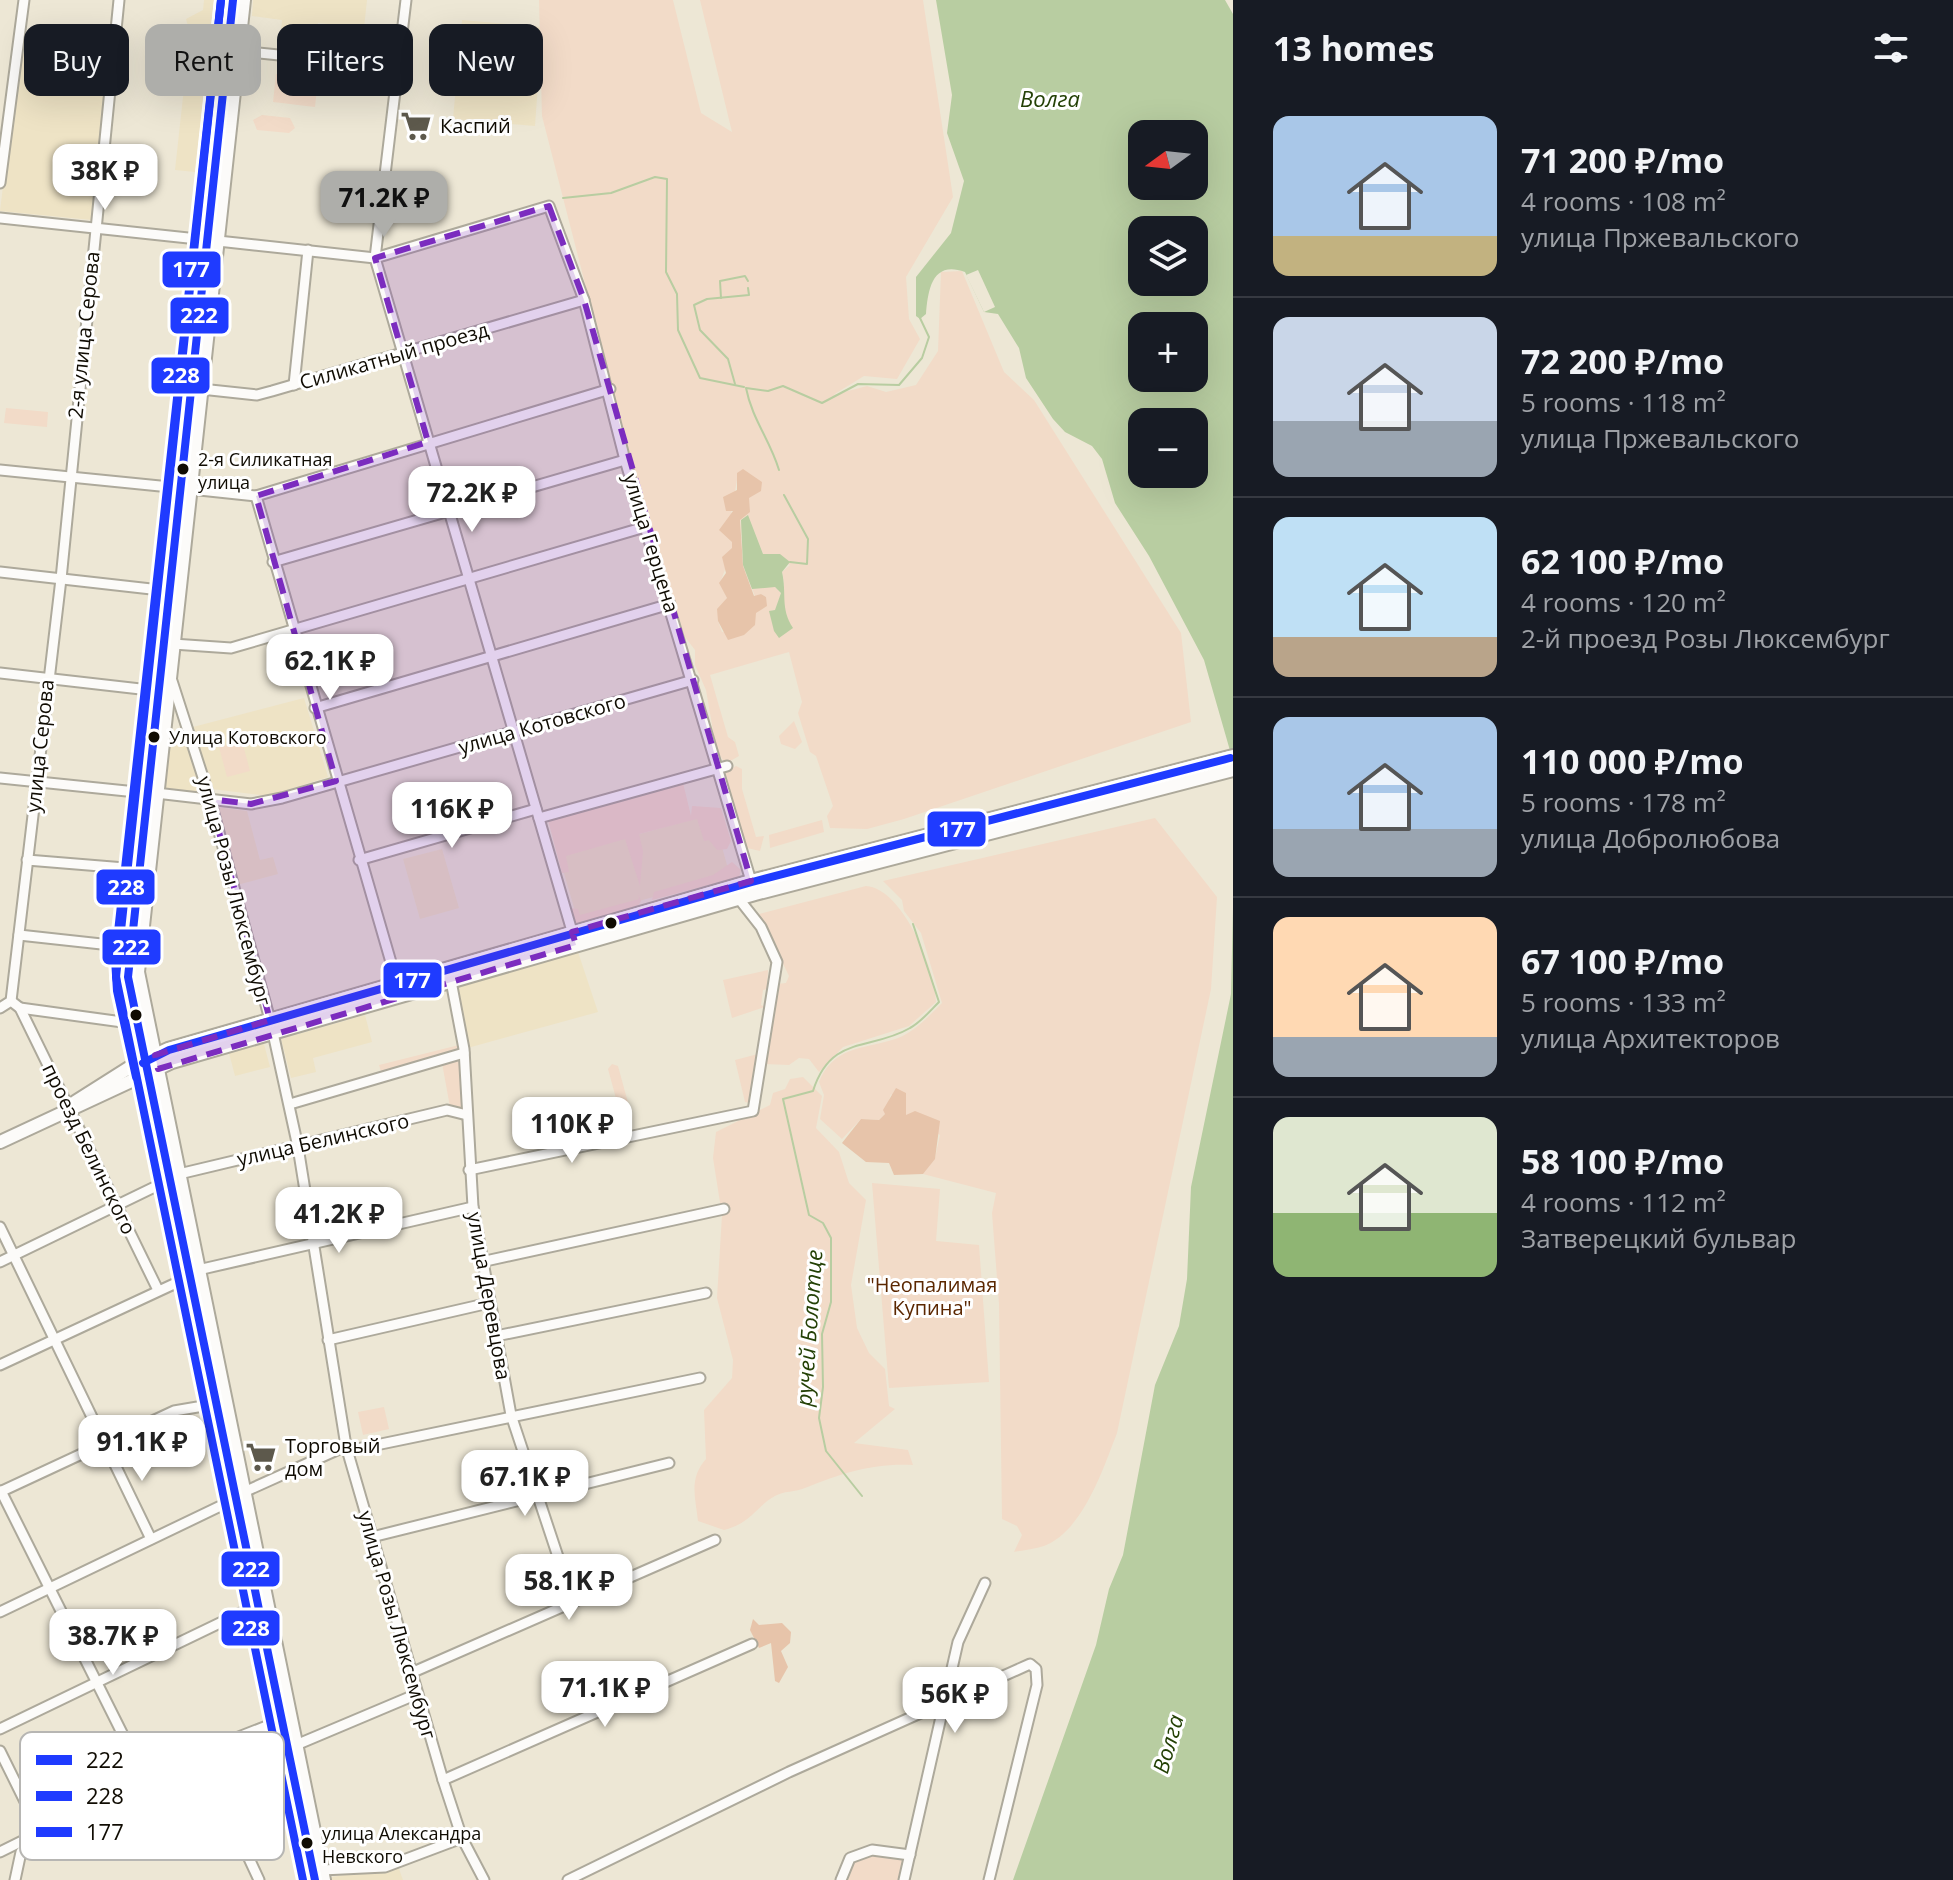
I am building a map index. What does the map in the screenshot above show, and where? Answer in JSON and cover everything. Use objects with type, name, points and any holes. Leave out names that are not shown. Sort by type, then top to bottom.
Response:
[{"type":"main road","points":[[150,1057],[137,1024],[128,983],[129,947],[165,671],[169,591],[201,389],[233,0]]},
{"type":"main road","points":[[242,24],[244,0]]},
{"type":"main road","points":[[233,96],[185,488],[173,644],[158,691],[138,972],[150,1057],[194,1273],[215,1404],[232,1483],[247,1508],[293,1729],[317,1878]]},
{"type":"main road","points":[[0,1142],[69,1107],[153,1072],[271,1026],[397,983],[739,899],[1130,791],[1233,756]]},
{"type":"main road","points":[[69,1107],[86,1093],[150,1057],[451,981],[751,881],[1130,791],[1233,770]]},
{"type":"main road","points":[[174,1177],[186,1261],[201,1285],[257,1605],[317,1878]]},
{"type":"main road","points":[[282,1720],[293,1729]]},
{"type":"street","points":[[0,183],[24,0]]},
{"type":"street","name":"2-я улица Серова","points":[[69,478],[119,0]]},
{"type":"street","points":[[403,24],[406,0]]},
{"type":"street","points":[[395,96],[375,258],[574,939]]},
{"type":"street","name":"улица Герцена","points":[[375,258],[549,206],[584,300],[610,389],[625,460],[722,767],[751,881]]},
{"type":"street","points":[[0,218],[375,258]]},
{"type":"street","points":[[294,385],[308,250]]},
{"type":"street","name":"Силикатный проезд","points":[[201,389],[257,395],[584,300]]},
{"type":"street","points":[[0,470],[256,496],[610,389]]},
{"type":"street","points":[[273,562],[625,460]]},
{"type":"street","name":"улица Серова","points":[[16,1004],[19,935],[61,579],[69,478]]},
{"type":"street","points":[[256,496],[336,781],[397,983]]},
{"type":"street","points":[[173,644],[231,648],[645,527]]},
{"type":"street","points":[[0,572],[169,591]]},
{"type":"street","points":[[315,708],[670,604]]},
{"type":"street","name":"улица Розы Люксембург","points":[[165,671],[210,799],[290,1104],[346,1449],[443,1780],[462,1838],[484,1880]]},
{"type":"street","points":[[0,673],[158,691]]},
{"type":"street","name":"улица Котовского","points":[[0,778],[251,804],[514,733],[693,680]]},
{"type":"street","points":[[359,860],[722,767]]},
{"type":"street","points":[[27,860],[137,869]]},
{"type":"street","points":[[469,1170],[753,1111],[777,962],[761,927],[739,899]]},
{"type":"street","points":[[19,935],[129,947]]},
{"type":"street","name":"улица Деревцова","points":[[451,981],[464,1053],[473,1207],[511,1415],[573,1602]]},
{"type":"street","points":[[0,1008],[16,1004],[137,1024]]},
{"type":"street","name":"проезд Белинского","points":[[16,1004],[158,1290]]},
{"type":"street","points":[[290,1104],[464,1053]]},
{"type":"street","name":"улица Белинского","points":[[0,1262],[174,1177],[447,1110],[467,1115]]},
{"type":"street","points":[[0,1365],[194,1273],[473,1207]]},
{"type":"street","points":[[481,1262],[724,1209]]},
{"type":"street","points":[[0,1227],[151,1539]]},
{"type":"street","points":[[496,1336],[706,1293]]},
{"type":"street","points":[[328,1340],[489,1303]]},
{"type":"street","points":[[0,1612],[240,1496],[346,1449],[700,1378]]},
{"type":"street","points":[[122,1732],[1,1492],[174,1411],[215,1404]]},
{"type":"street","points":[[372,1537],[669,1463]]},
{"type":"street","points":[[411,1673],[715,1540]]},
{"type":"street","points":[[904,1880],[958,1642],[985,1583]]},
{"type":"street","points":[[0,1729],[257,1605]]},
{"type":"street","points":[[443,1780],[752,1644]]},
{"type":"street","points":[[568,1880],[947,1699],[1030,1664],[1036,1669],[1037,1685],[989,1880]]},
{"type":"street","points":[[296,1745],[417,1694]]},
{"type":"street","points":[[251,1732],[282,1720]]},
{"type":"street","points":[[0,1751],[20,1792]]},
{"type":"street","points":[[317,1878],[385,1867],[462,1838]]},
{"type":"street","points":[[0,1852],[20,1842]]},
{"type":"street","points":[[841,1880],[850,1858],[863,1852],[886,1851],[910,1855]]},
{"type":"street","points":[[15,1880],[20,1857]]},
{"type":"street","points":[[250,1860],[259,1880]]},
{"type":"highlighted area","points":[[549,206],[584,300],[751,881],[572,932],[576,945],[158,1069],[155,1055],[270,1020],[210,799],[251,804],[336,781],[256,496],[428,442],[375,258]]},
{"type":"shaded area","points":[[204,0],[223,0],[221,24],[187,24],[186,19],[203,10]]},
{"type":"shaded area","points":[[253,0],[367,0],[364,24],[282,24],[282,20],[252,16]]},
{"type":"shaded area","points":[[462,20],[508,24],[462,24]]},
{"type":"shaded area","points":[[19,53],[24,53],[24,96],[106,96],[92,220],[0,211]]},
{"type":"shaded area","points":[[183,96],[213,96],[205,173],[175,170]]},
{"type":"shaded area","points":[[455,96],[537,96],[535,126],[453,119]]},
{"type":"shaded area","points":[[743,469],[762,482],[761,491],[749,498],[750,512],[740,520],[743,566],[754,596],[761,594],[766,597],[767,606],[756,613],[755,625],[744,635],[728,640],[718,621],[717,609],[727,598],[719,583],[726,573],[722,557],[732,548],[732,542],[719,530],[733,511],[726,511],[723,497],[737,490],[737,473]]},
{"type":"shaded area","points":[[304,698],[328,777],[268,796],[212,789],[193,727]]},
{"type":"shaded area","points":[[187,735],[205,793],[164,788],[170,736]]},
{"type":"shaded area","points":[[216,807],[247,811],[260,860],[273,857],[278,874],[237,885]]},
{"type":"shaded area","points":[[713,814],[730,876],[577,918],[559,856]]},
{"type":"shaded area","points":[[442,849],[459,908],[420,919],[403,859]]},
{"type":"shaded area","points":[[578,952],[598,1012],[464,1049],[453,987]]},
{"type":"shaded area","points":[[365,1015],[372,1042],[313,1058],[316,1072],[291,1078],[281,1039]]},
{"type":"shaded area","points":[[264,1044],[270,1067],[235,1076],[229,1053]]},
{"type":"shaded area","points":[[896,1088],[906,1093],[906,1115],[915,1111],[940,1121],[935,1159],[923,1174],[894,1175],[889,1163],[866,1162],[842,1143],[861,1119],[879,1120],[885,1114],[883,1110]]},
{"type":"shaded area","points":[[753,1619],[759,1625],[782,1623],[791,1632],[790,1643],[781,1651],[788,1667],[779,1683],[775,1681],[771,1643],[759,1648],[750,1630]]},
{"type":"shaded area","points":[[398,1866],[403,1880],[332,1880],[332,1877]]},
{"type":"green space","points":[[539,0],[673,0],[701,113],[732,132],[700,0],[923,0],[953,197],[906,277],[909,319],[920,339],[897,379],[864,376],[833,395],[867,386],[886,392],[916,385],[938,351],[941,272],[962,271],[1004,372],[1034,400],[1181,633],[1191,722],[904,819],[867,829],[830,828],[827,816],[833,806],[816,756],[810,752],[798,713],[802,702],[789,652],[710,675],[728,737],[735,742],[739,756],[725,764],[716,748],[706,690],[695,665],[695,650],[685,637],[636,482],[542,116],[543,24],[540,24]],"holes":[[[738,474],[743,566],[755,596],[761,594],[766,597],[766,606],[755,613],[747,629],[722,632],[718,621],[727,598],[720,583],[733,548],[730,520]],[[748,515],[763,554],[790,565],[782,572],[785,616],[770,611],[776,610],[781,593],[775,587]]]},
{"type":"green space","points":[[276,74],[277,96],[316,96],[315,107],[273,102]]},
{"type":"green space","points":[[262,115],[290,118],[295,128],[289,133],[257,130],[253,120]]},
{"type":"green space","points":[[6,408],[48,412],[47,427],[4,423]]},
{"type":"green space","points":[[794,721],[802,742],[795,749],[781,744],[779,736]]},
{"type":"green space","points":[[242,741],[250,771],[227,777],[219,747]]},
{"type":"green space","points":[[736,766],[742,769],[742,789],[756,837],[764,836],[760,851],[747,848],[725,773]]},
{"type":"green space","points":[[683,783],[691,816],[692,806],[721,808],[731,841],[727,849],[717,850],[709,840],[704,841],[697,819],[639,834],[643,851],[640,886],[625,839],[566,856],[569,872],[562,873],[548,820]]},
{"type":"green space","points":[[1155,818],[1217,897],[1211,989],[1117,1433],[1090,1497],[1070,1527],[1044,1546],[1014,1552],[1022,1535],[1017,1526],[1002,1519],[999,1304],[992,1213],[996,1193],[923,1174],[935,1158],[940,1135],[906,1116],[891,1094],[885,1114],[879,1120],[861,1119],[842,1139],[820,1119],[824,1095],[819,1082],[832,1062],[840,1056],[907,1034],[942,1003],[921,933],[904,911],[902,900],[883,881]]},
{"type":"green space","points":[[822,820],[824,832],[770,848],[769,835]]},
{"type":"green space","points":[[732,862],[741,870],[739,877],[652,900],[654,892],[713,875]]},
{"type":"green space","points":[[866,886],[879,890],[904,915],[930,970],[936,1002],[909,1026],[843,1047],[819,1072],[809,1059],[799,1058],[789,1065],[764,1064],[777,984],[786,983],[789,976],[759,914]]},
{"type":"green space","points":[[638,893],[641,901],[638,906],[577,923],[571,921],[570,908],[578,909],[580,915],[639,899]]},
{"type":"green space","points":[[768,970],[767,989],[763,990],[761,1005],[765,1007],[732,1018],[723,980]]},
{"type":"green space","points":[[459,1045],[461,1052],[383,1078],[379,1065]]},
{"type":"green space","points":[[758,1054],[749,1103],[745,1102],[735,1060]]},
{"type":"green space","points":[[461,1056],[463,1107],[459,1110],[450,1107],[442,1063]]},
{"type":"green space","points":[[612,1064],[618,1066],[630,1110],[626,1117],[620,1113],[608,1069]]},
{"type":"green space","points":[[803,1077],[822,1096],[816,1128],[839,1152],[849,1183],[866,1200],[851,1285],[857,1328],[869,1353],[885,1369],[889,1406],[895,1409],[854,1443],[908,1450],[913,1465],[858,1470],[778,1494],[748,1519],[724,1530],[698,1521],[694,1488],[697,1473],[706,1459],[704,1410],[732,1378],[733,1360],[717,1298],[722,1215],[713,1158],[716,1132],[770,1105],[773,1093],[785,1089],[790,1079]]},
{"type":"green space","name":"\"Неопалимая Купина\"","points":[[872,1183],[940,1189],[936,1241],[979,1245],[989,1382],[889,1388]]},
{"type":"green space","points":[[384,1407],[389,1429],[363,1435],[358,1412]]},
{"type":"green space","points":[[877,1852],[907,1859],[903,1880],[844,1880],[856,1860]]},
{"type":"water","name":"Волга","points":[[936,0],[1225,0],[1233,14],[1233,761],[1204,660],[1149,556],[1115,503],[1102,459],[1092,446],[1065,432],[1053,419],[1026,378],[1019,348],[998,314],[984,312],[965,272],[954,269],[939,274],[928,296],[926,314],[920,319],[916,316],[916,277],[951,233],[964,181],[947,133],[952,95]]},
{"type":"water","points":[[748,515],[763,554],[780,554],[790,562],[782,572],[785,607],[793,628],[779,638],[769,611],[775,610],[781,593],[775,587],[752,589],[743,565],[741,520]]},
{"type":"water","name":"Волга","points":[[1233,907],[1233,1880],[1013,1880],[1096,1645],[1109,1589],[1123,1555],[1155,1385],[1179,1326],[1187,1279],[1191,1187],[1231,994]]},
{"type":"pier","points":[[978,270],[995,307],[984,312],[966,275]]},
{"type":"waterway","points":[[563,198],[611,193],[655,177],[667,179],[666,272],[677,294],[678,330],[700,378],[744,387]]},
{"type":"waterway","points":[[721,298],[720,281],[745,276],[748,281]]},
{"type":"waterway","points":[[735,384],[728,359],[700,330],[694,305],[707,299],[749,295],[748,288]]},
{"type":"waterway","points":[[779,470],[752,410],[746,388],[768,391],[783,386],[822,403],[858,384],[899,385],[922,358],[929,337],[920,318]]},
{"type":"waterway","points":[[784,495],[808,539],[807,564],[790,562]]},
{"type":"waterway","name":"ручей Болотце","points":[[862,1496],[826,1451],[819,1418],[823,1387],[822,1334],[831,1302],[831,1238],[823,1223],[809,1215],[783,1099],[813,1091],[830,1060],[841,1052],[910,1028],[939,1002],[913,924]]},
{"type":"transit line","name":"228","points":[[221,0],[116,977],[272,1732]]},
{"type":"transit line","name":"177","points":[[136,1077],[117,991],[115,959],[221,0]]},
{"type":"transit line","name":"222","points":[[233,0],[128,977],[315,1880]]},
{"type":"transit line","name":"177","points":[[143,1063],[169,1050],[752,882],[1230,758]]},
{"type":"transit line","name":"228","points":[[284,1788],[303,1880]]},
{"type":"place","name":"Каспий","points":[[416,126]]},
{"type":"place","name":"2-я Силикатная улица","points":[[183,469]]},
{"type":"place","name":"Улица Котовского","points":[[154,737]]},
{"type":"place","name":"Торговый дом","points":[[261,1457]]},
{"type":"place","name":"улица Александра Невского","points":[[307,1843]]}]
